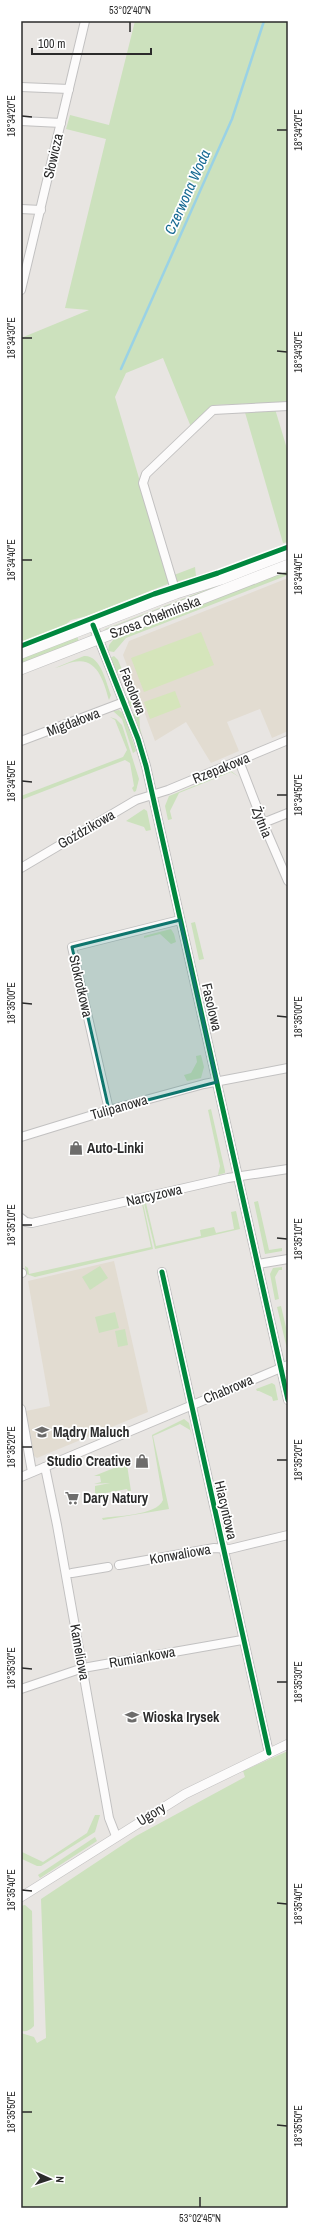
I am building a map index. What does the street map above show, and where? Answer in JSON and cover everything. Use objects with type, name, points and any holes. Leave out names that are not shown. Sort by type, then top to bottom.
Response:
[{"type":"main road","name":"Szosa Chełmińska","points":[[21,653],[93,624],[176,593],[221,579],[288,553]]},
{"type":"main road","name":"Szosa Chełmińska","points":[[21,669],[288,565]]},
{"type":"street","name":"Słowicza","points":[[21,290],[85,21]]},
{"type":"street","points":[[21,87],[69,89]]},
{"type":"street","points":[[21,121],[61,123]]},
{"type":"street","points":[[21,209],[41,210]]},
{"type":"street","points":[[176,593],[143,483],[144,476],[214,410],[288,406]]},
{"type":"street","name":"Fasolowa","points":[[93,624],[138,739],[153,794],[258,1264],[284,1366],[288,1400]]},
{"type":"street","name":"Migdałowa","points":[[21,741],[124,702]]},
{"type":"street","name":"Rzepakowa","points":[[153,794],[168,790],[288,740]]},
{"type":"street","name":"Żytnia","points":[[239,761],[262,823],[288,881]]},
{"type":"street","name":"Goździkowa","points":[[21,868],[136,800],[153,794]]},
{"type":"street","points":[[262,823],[288,813]]},
{"type":"street","name":"Stokrotkowa","points":[[109,1110],[72,947],[180,920]]},
{"type":"street","name":"Tulipanowa","points":[[21,1137],[109,1110],[217,1082],[288,1068]]},
{"type":"street","name":"Narcyzowa","points":[[21,1218],[26,1222],[32,1223],[239,1177],[288,1169]]},
{"type":"street","points":[[258,1264],[288,1259]]},
{"type":"street","name":"Hiacyntowa","points":[[162,1272],[242,1640],[269,1753]]},
{"type":"street","name":"Chabrowa","points":[[21,1477],[284,1366]]},
{"type":"street","points":[[21,1409],[32,1472]]},
{"type":"street","name":"Kameliowa","points":[[45,1467],[83,1668],[109,1818],[116,1836]]},
{"type":"street","name":"Konwaliowa","points":[[119,1565],[222,1548],[230,1549],[288,1535]]},
{"type":"street","points":[[72,1573],[108,1567]]},
{"type":"street","name":"Rumiankowa","points":[[21,1689],[83,1668],[242,1640]]},
{"type":"street","name":"Ugory","points":[[21,1896],[184,1794],[288,1744]]},
{"type":"highlighted area","points":[[180,920],[217,1082],[109,1110],[72,947]]},
{"type":"shaded area","points":[[288,578],[288,731],[272,738],[260,709],[227,722],[239,751],[211,763],[186,722],[155,741],[123,655],[129,641]]},
{"type":"shaded area","points":[[114,1261],[148,1412],[37,1458],[34,1456],[26,1411],[50,1406],[28,1281]]},
{"type":"green space","points":[[135,21],[288,21],[288,402],[213,405],[191,427],[163,358],[126,373],[115,397],[170,583],[87,616],[71,620],[65,625],[21,642],[21,338],[89,310],[65,308],[106,139],[66,129],[70,115],[109,125]]},
{"type":"green space","points":[[244,409],[275,409],[288,452],[288,542],[283,543]]},
{"type":"green space","points":[[288,558],[288,560],[104,630],[105,629]]},
{"type":"green space","points":[[195,567],[196,576],[176,582],[174,575]]},
{"type":"green space","points":[[288,570],[288,575],[126,638],[114,652],[108,651],[109,645],[114,639]]},
{"type":"green space","points":[[201,632],[214,665],[144,692],[131,658]]},
{"type":"green space","points":[[77,636],[79,642],[21,665],[21,658]]},
{"type":"green space","points":[[84,656],[95,660],[99,665],[111,695],[109,700],[102,679],[94,667],[88,663],[82,661],[73,662],[55,668]]},
{"type":"green space","points":[[114,656],[118,660],[139,712],[140,728],[149,762],[147,762],[132,715],[138,713],[135,705],[129,707],[126,699],[131,696],[122,671],[116,673],[110,658]]},
{"type":"green space","points":[[175,691],[181,707],[150,719],[144,702]]},
{"type":"green space","points":[[119,710],[124,714],[136,751],[133,753],[122,719],[113,711]]},
{"type":"green space","points":[[110,717],[116,719],[122,725],[139,779],[136,791],[134,792],[132,788],[134,786],[130,763],[125,760],[21,800],[21,796],[123,757],[127,750],[115,720]]},
{"type":"green space","points":[[231,771],[239,777],[231,772],[179,793],[170,811],[172,819],[168,820],[165,806],[169,796]]},
{"type":"green space","points":[[144,809],[147,811],[151,830],[146,831],[144,827],[126,821]]},
{"type":"green space","points":[[195,922],[204,959],[199,960],[191,923]]},
{"type":"green space","points":[[171,929],[176,942],[171,944],[160,934],[144,938],[144,936]]},
{"type":"green space","points":[[201,1055],[204,1067],[201,1078],[187,1081],[184,1075],[191,1073],[197,1062],[196,1056]]},
{"type":"green space","points":[[211,1109],[225,1171],[225,1173],[218,1175],[220,1166],[208,1110]]},
{"type":"green space","points":[[258,1201],[269,1250],[282,1248],[282,1251],[265,1254],[254,1202]]},
{"type":"green space","points":[[149,1202],[146,1203],[156,1246],[201,1236],[200,1230],[214,1227],[216,1233],[234,1229],[231,1212],[236,1211],[240,1229],[155,1249],[144,1203]]},
{"type":"green space","points":[[143,1203],[153,1249],[35,1277],[26,1274],[25,1266],[28,1268],[29,1274],[151,1247],[142,1204],[138,1204]]},
{"type":"green space","points":[[100,1266],[108,1278],[90,1290],[82,1277]]},
{"type":"green space","points":[[282,1267],[282,1270],[279,1270],[275,1277],[279,1299],[275,1300],[270,1274],[273,1268]]},
{"type":"green space","points":[[281,1306],[288,1336],[288,1353],[277,1307]]},
{"type":"green space","points":[[115,1312],[119,1328],[99,1333],[95,1317]]},
{"type":"green space","points":[[125,1329],[128,1345],[118,1347],[115,1331]]},
{"type":"green space","points":[[272,1383],[275,1385],[278,1400],[273,1401],[272,1397],[257,1391],[256,1389]]},
{"type":"green space","points":[[184,1419],[189,1423],[192,1436],[190,1430],[180,1424],[153,1436],[169,1509],[103,1520],[102,1518],[125,1516],[144,1512],[159,1505],[163,1500],[152,1435]]},
{"type":"green space","points":[[126,1458],[131,1491],[128,1491],[127,1489],[95,1495],[95,1486],[110,1483],[94,1484],[101,1482],[100,1476],[94,1476],[124,1464],[123,1459]]},
{"type":"green space","points":[[288,1751],[288,2208],[21,2208],[21,2033],[34,2037],[37,2043],[46,2038],[41,1899],[136,1836],[245,1777],[243,1771]]},
{"type":"green space","points":[[95,1815],[100,1815],[95,1832],[41,1866],[37,1866],[22,1859],[21,1847],[22,1852],[43,1862],[87,1833]]},
{"type":"green space","points":[[95,1837],[97,1841],[40,1878],[38,1875]]},
{"type":"green space","points":[[25,1905],[32,1911],[34,2026],[31,2029],[21,2031],[21,1906]]},
{"type":"waterway","name":"Czerwona Woda","points":[[121,369],[232,119],[264,21]]},
{"type":"cycle path","points":[[21,646],[154,594],[218,573],[288,547]]},
{"type":"cycle path","points":[[93,625],[138,739],[146,766],[288,1400]]},
{"type":"cycle path","points":[[162,1272],[269,1753]]},
{"type":"place","name":"Auto-Linki","points":[[76,1148]]},
{"type":"place","name":"Mądry Maluch","points":[[42,1432]]},
{"type":"place","name":"Studio Creative","points":[[142,1461]]},
{"type":"place","name":"Dary Natury","points":[[72,1498]]},
{"type":"place","name":"Wioska Irysek","points":[[132,1717]]}]
